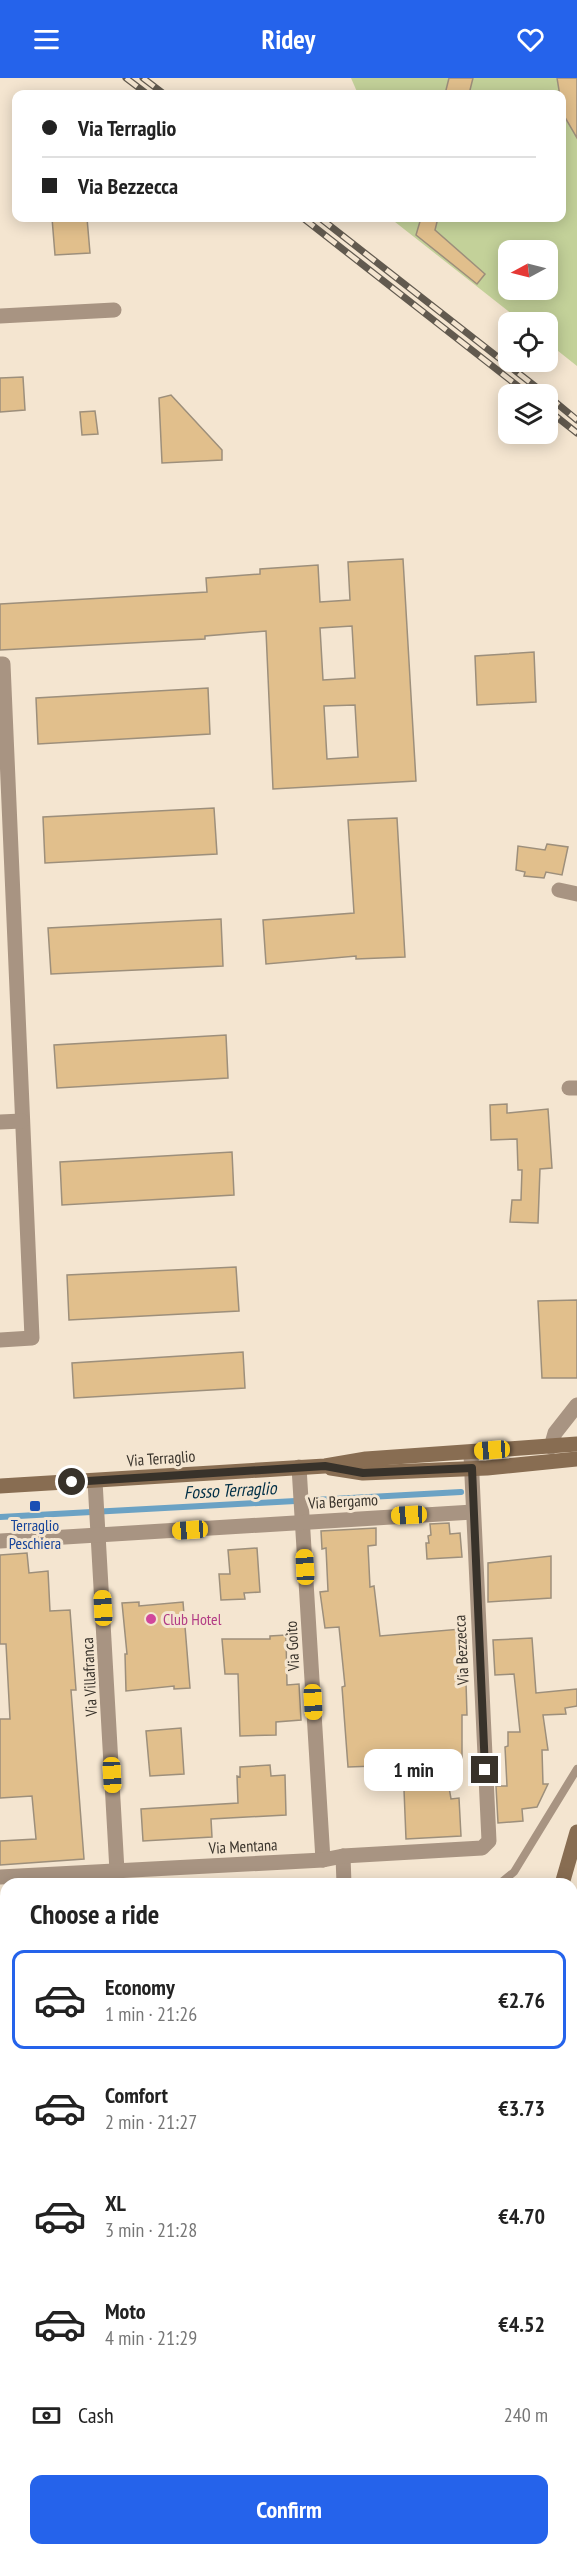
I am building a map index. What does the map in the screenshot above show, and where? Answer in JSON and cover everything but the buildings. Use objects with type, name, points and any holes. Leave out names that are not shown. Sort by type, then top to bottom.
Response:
[{"type":"main road","name":"Via Terraglio","points":[[0,1486],[325,1466],[366,1459],[577,1444]]},
{"type":"main road","name":"Via Terraglio","points":[[325,1466],[363,1473],[487,1468],[577,1460]]},
{"type":"main road","points":[[487,1468],[508,1471],[577,1467]]},
{"type":"main road","points":[[564,1878],[577,1832]]},
{"type":"street","points":[[0,316],[114,310]]},
{"type":"street","points":[[0,664],[3,664],[6,892],[22,1121],[32,1338],[0,1340]]},
{"type":"street","points":[[559,890],[577,894]]},
{"type":"street","points":[[0,1122],[22,1121]]},
{"type":"street","points":[[551,1447],[555,1433],[577,1405]]},
{"type":"street","name":"Via Bezzecca","points":[[471,1452],[489,1841],[486,1845]]},
{"type":"street","name":"Via Goito","points":[[299,1467],[322,1860]]},
{"type":"street","name":"Via Villafranca","points":[[95,1481],[117,1870]]},
{"type":"street","name":"Via Bergamo","points":[[0,1541],[99,1530],[302,1517],[473,1512]]},
{"type":"street","name":"Via Mentana","points":[[0,1877],[322,1860],[343,1856],[482,1848],[486,1845]]},
{"type":"street","points":[[343,1856],[344,1878]]},
{"type":"lane","points":[[506,1878],[514,1872],[577,1769]]},
{"type":"green space","points":[[351,78],[577,78],[577,366],[558,351],[558,312],[509,312],[395,222],[566,222],[566,90],[356,90]]},
{"type":"waterway","name":"Fosso Terraglio","points":[[0,1517],[461,1492]]},
{"type":"railway","points":[[126,78],[142,90]]},
{"type":"railway","points":[[143,78],[159,90]]},
{"type":"railway","points":[[308,222],[515,384]]},
{"type":"railway","points":[[325,222],[532,384]]},
{"type":"railway","points":[[558,404],[577,420]]},
{"type":"railway","points":[[558,418],[577,433]]},
{"type":"place","name":"Terraglio Peschiera","points":[[35,1506]]},
{"type":"place","name":"Club Hotel","points":[[151,1619]]},
{"type":"route","points":[[72,1482],[325,1466],[354,1473],[472,1468],[485,1770]]}]
